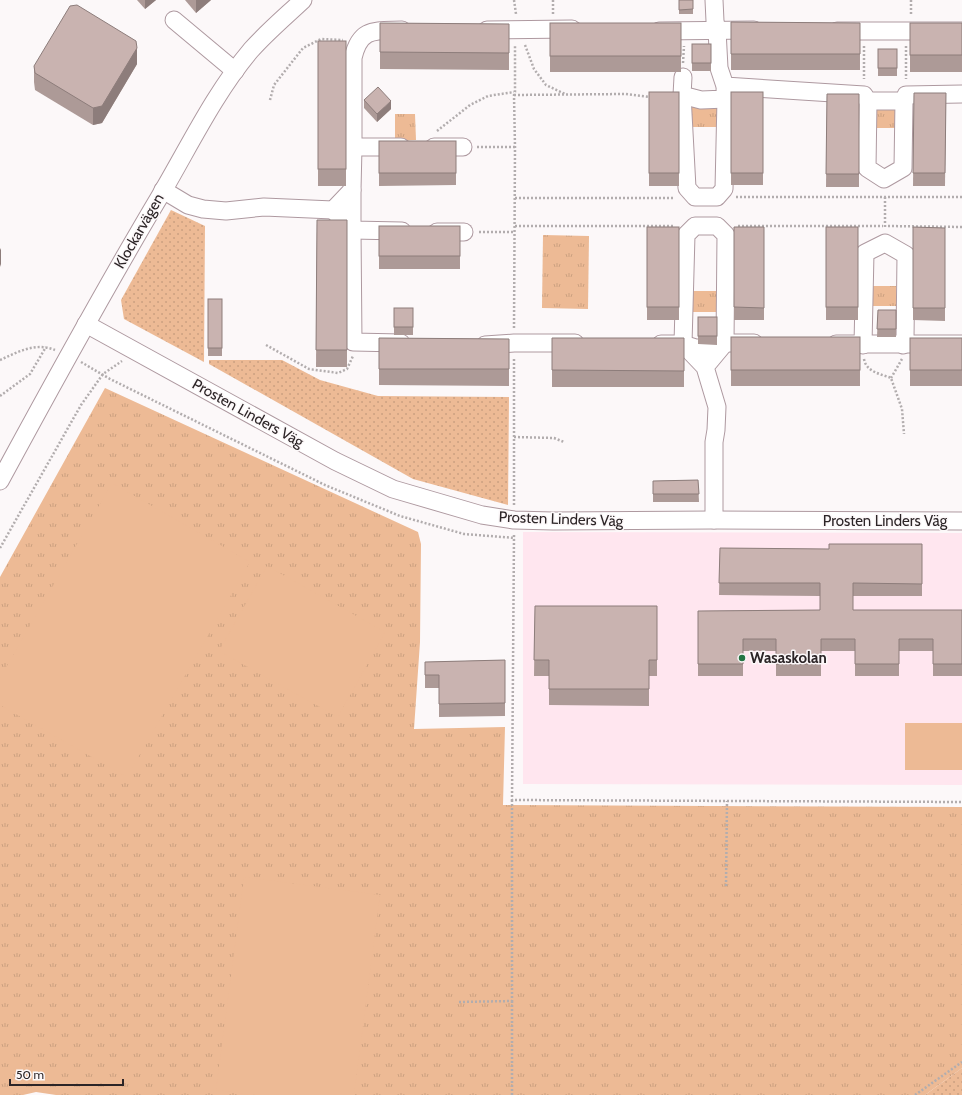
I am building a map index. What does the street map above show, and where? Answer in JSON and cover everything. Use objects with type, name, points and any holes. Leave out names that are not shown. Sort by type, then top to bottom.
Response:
[{"type":"street","name":"Klockarvägen","points":[[0,481],[124,255],[199,126],[235,71],[251,50],[272,28],[304,0]]},
{"type":"street","points":[[683,77],[682,96],[687,188],[695,198],[717,198],[724,189],[725,93],[719,68],[714,0]]},
{"type":"street","points":[[174,20],[235,71]]},
{"type":"street","points":[[414,344],[353,342],[352,190],[354,147],[353,58],[355,46],[365,35],[377,30],[415,30]]},
{"type":"street","points":[[469,30],[591,30]]},
{"type":"street","points":[[645,31],[773,31]]},
{"type":"street","points":[[818,31],[962,32]]},
{"type":"street","points":[[682,96],[701,100],[725,93],[866,98],[904,101]]},
{"type":"street","points":[[866,98],[867,168],[884,179],[903,168],[904,101],[906,96],[962,94]]},
{"type":"street","points":[[354,147],[463,147]]},
{"type":"street","points":[[163,190],[188,205],[203,209],[226,211],[264,207],[332,210],[352,230],[464,232]]},
{"type":"street","points":[[332,210],[352,190]]},
{"type":"street","points":[[704,367],[725,343],[726,234],[717,226],[695,226],[686,235],[683,344],[704,367],[717,407],[714,442],[714,520]]},
{"type":"street","points":[[862,345],[865,253],[885,235],[906,255],[905,339],[903,345]]},
{"type":"street","name":"Prosten Linders Väg","points":[[86,324],[335,461],[393,489],[482,515],[514,520],[553,521],[962,521]]},
{"type":"street","points":[[470,345],[514,343],[588,343]]},
{"type":"street","points":[[643,344],[683,344],[696,348],[708,348],[716,347],[725,343],[772,343]]},
{"type":"street","points":[[817,344],[962,344]]},
{"type":"path","points":[[512,1095],[512,800],[515,538],[514,93],[516,12],[514,0]]},
{"type":"path","points":[[515,29],[524,40],[534,69],[546,85],[566,94]]},
{"type":"path","points":[[864,31],[866,98]]},
{"type":"path","points":[[683,77],[684,32]]},
{"type":"path","points":[[270,100],[274,85],[303,48],[321,39],[359,40]]},
{"type":"path","points":[[417,147],[470,105],[488,96],[514,93],[625,94],[651,97]]},
{"type":"path","points":[[463,147],[515,147]]},
{"type":"path","points":[[884,179],[885,235]]},
{"type":"path","points":[[717,198],[962,197]]},
{"type":"path","points":[[515,198],[695,198]]},
{"type":"path","points":[[515,226],[695,226]]},
{"type":"path","points":[[717,226],[885,235],[962,227]]},
{"type":"path","points":[[464,232],[515,232]]},
{"type":"path","points":[[266,345],[309,369],[338,373],[347,369],[353,356],[353,342]]},
{"type":"path","points":[[862,345],[865,363],[869,370],[891,378],[902,409],[904,434]]},
{"type":"path","points":[[0,360],[32,347],[47,347],[68,355],[325,485],[400,516],[464,534],[515,538]]},
{"type":"path","points":[[0,396],[30,374],[47,347]]},
{"type":"path","points":[[0,548],[81,405],[103,374],[121,362],[130,349]]},
{"type":"path","points":[[514,437],[554,438],[564,442]]},
{"type":"path","points":[[512,800],[962,802]]},
{"type":"path","points":[[726,886],[727,801]]},
{"type":"path","points":[[459,1002],[512,1001]]},
{"type":"path","points":[[915,1095],[962,1062]]},
{"type":"shaded area","name":"Wasaskolan","points":[[523,532],[962,533],[962,785],[523,784]]},
{"type":"green space","points":[[691,106],[717,106],[717,127],[691,127]]},
{"type":"green space","points":[[870,108],[896,108],[896,128],[870,128]]},
{"type":"green space","points":[[395,114],[415,114],[416,140],[395,141]]},
{"type":"green space","points":[[171,210],[205,226],[204,362],[124,319],[121,300]]},
{"type":"green space","points":[[543,235],[589,236],[588,309],[542,308]]},
{"type":"green space","points":[[870,286],[896,286],[896,306],[870,306]]},
{"type":"green space","points":[[691,291],[717,291],[717,312],[691,312]]},
{"type":"green space","points":[[209,360],[282,360],[320,380],[378,396],[509,397],[508,505],[413,479],[209,364]]},
{"type":"green space","points":[[105,388],[418,532],[421,544],[420,642],[414,729],[505,727],[503,805],[962,807],[962,1068],[925,1095],[56,1095],[36,1092],[23,1095],[0,1095],[0,577]]},
{"type":"green space","points":[[112,483],[250,562],[127,777],[0,705],[0,678]]},
{"type":"green space","points":[[267,566],[385,632],[338,717],[219,651]]},
{"type":"green space","points":[[905,723],[962,723],[962,770],[905,770]]},
{"type":"green space","points":[[244,877],[380,895],[354,1095],[255,1095],[216,1090]]},
{"type":"green space","points":[[962,1068],[962,1095],[925,1095]]},
{"type":"building","points":[[679,0],[693,0],[693,9],[679,10]]},
{"type":"building","points":[[77,5],[136,41],[137,48],[102,106],[93,108],[35,73],[34,66],[70,6]]},
{"type":"building","points":[[731,22],[860,23],[860,54],[731,54]]},
{"type":"building","points":[[380,23],[509,24],[509,53],[380,52]]},
{"type":"building","points":[[550,23],[681,23],[681,56],[550,56]]},
{"type":"building","points":[[910,23],[962,23],[962,55],[910,55]]},
{"type":"building","points":[[318,41],[346,41],[346,169],[318,169]]},
{"type":"building","points":[[692,44],[711,44],[711,63],[692,63]]},
{"type":"building","points":[[878,49],[897,49],[897,68],[878,68]]},
{"type":"building","points":[[378,87],[391,101],[377,114],[364,100]]},
{"type":"building","points":[[649,92],[679,92],[679,173],[649,173]]},
{"type":"building","points":[[731,92],[763,92],[763,173],[731,173]]},
{"type":"building","points":[[914,93],[946,93],[945,173],[913,173]]},
{"type":"building","points":[[827,94],[859,94],[859,174],[826,174]]},
{"type":"building","points":[[379,141],[456,141],[456,173],[379,173]]},
{"type":"building","points":[[317,220],[347,220],[347,350],[316,350]]},
{"type":"building","points":[[379,226],[460,226],[460,256],[379,256]]},
{"type":"building","points":[[647,227],[679,227],[679,307],[647,307]]},
{"type":"building","points":[[734,227],[764,227],[764,308],[734,307]]},
{"type":"building","points":[[826,227],[858,227],[858,307],[826,307]]},
{"type":"building","points":[[913,227],[945,228],[945,308],[913,308]]},
{"type":"building","points":[[208,299],[222,299],[222,348],[208,348]]},
{"type":"building","points":[[394,308],[413,308],[413,327],[394,327]]},
{"type":"building","points":[[878,310],[896,310],[896,329],[877,329]]},
{"type":"building","points":[[698,317],[717,317],[717,336],[698,336]]},
{"type":"building","points":[[731,337],[860,337],[860,370],[731,370]]},
{"type":"building","points":[[379,338],[509,339],[509,369],[379,369]]},
{"type":"building","points":[[552,338],[684,338],[684,371],[552,370]]},
{"type":"building","points":[[910,338],[962,338],[962,370],[910,370]]},
{"type":"building","points":[[698,480],[699,494],[653,494],[653,481]]},
{"type":"building","points":[[829,544],[922,544],[922,584],[853,583],[853,610],[962,610],[962,664],[933,664],[933,639],[899,639],[899,664],[855,664],[855,639],[821,639],[821,664],[776,664],[776,639],[743,639],[743,664],[698,664],[698,611],[820,610],[820,583],[719,583],[720,548],[829,549]]},
{"type":"building","points":[[535,606],[657,606],[657,660],[649,660],[649,689],[549,689],[549,660],[534,660]]},
{"type":"building","points":[[505,660],[505,703],[439,704],[439,675],[425,675],[425,662]]},
{"type":"place","name":"Wasaskolan","points":[[742,658]]}]
